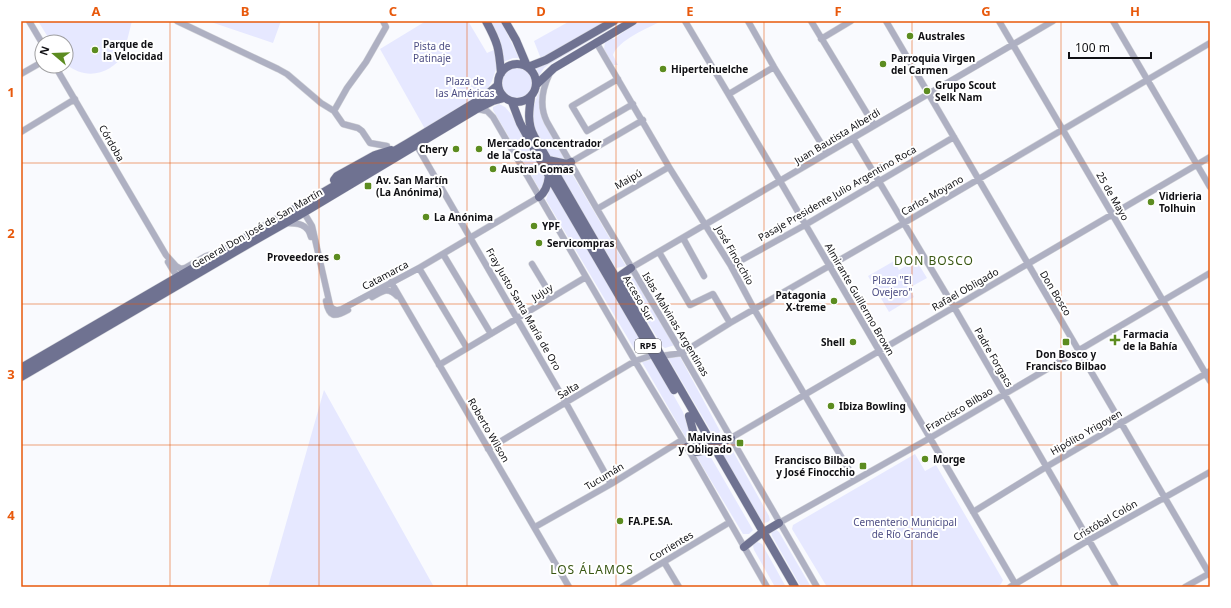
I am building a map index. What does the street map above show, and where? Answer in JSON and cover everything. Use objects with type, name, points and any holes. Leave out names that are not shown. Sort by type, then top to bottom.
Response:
[{"type":"main road","points":[[486,21],[496,39],[499,49],[501,72],[498,85],[499,90],[504,98],[512,102],[522,102],[531,96]]},
{"type":"main road","points":[[505,21],[528,66],[534,74],[537,84],[554,68],[633,21]]},
{"type":"main road","points":[[501,72],[515,63],[528,66],[546,60],[614,21]]},
{"type":"main road","name":"RP5","points":[[531,96],[536,89],[537,84]]},
{"type":"main road","name":"General Don José de San Martín","points":[[21,377],[304,214],[338,188],[401,147],[484,97],[498,85]]},
{"type":"main road","name":"Acceso Sur","points":[[531,96],[529,113],[530,129],[619,284],[690,416],[711,447]]},
{"type":"main road","name":"General Don José de San Martín","points":[[21,368],[296,208],[338,188],[417,146],[475,110],[493,101],[504,98]]},
{"type":"main road","name":"Acceso Sur","points":[[512,102],[520,123],[549,176],[657,355],[761,533],[795,587]]},
{"type":"main road","points":[[338,188],[334,180],[338,176],[375,155],[401,147]]},
{"type":"main road","points":[[548,160],[567,164],[571,162]]},
{"type":"main road","points":[[539,197],[543,194],[546,188],[549,176]]},
{"type":"main road","points":[[619,284],[621,275],[631,268]]},
{"type":"main road","points":[[687,447],[696,452],[730,438]]},
{"type":"main road","points":[[744,547],[761,533],[779,523]]},
{"type":"main road","name":"Acceso Sur","points":[[761,533],[789,587]]},
{"type":"street","points":[[29,21],[36,34]]},
{"type":"street","points":[[177,21],[287,74],[321,103],[334,110],[342,124],[358,128],[362,131],[370,143],[387,146],[387,151]]},
{"type":"street","points":[[334,110],[347,88],[366,62],[386,27],[383,21]]},
{"type":"street","name":"Almirante Guillermo Brown","points":[[685,21],[930,438],[1014,586]]},
{"type":"street","points":[[748,21],[774,67],[827,153]]},
{"type":"street","points":[[811,21],[874,125]]},
{"type":"street","points":[[821,39],[851,21]]},
{"type":"street","name":"Don Bosco","points":[[886,21],[1210,574]]},
{"type":"street","name":"25 de Mayo","points":[[999,21],[1163,301],[1208,372],[1210,381]]},
{"type":"street","name":"Juan Bautista Alberdi","points":[[631,268],[1012,44],[1054,21]]},
{"type":"street","points":[[1113,21],[1210,187]]},
{"type":"street","name":"José Finocchio","points":[[596,42],[643,120],[669,167],[730,266],[855,480]]},
{"type":"street","name":"Carlos Moyano","points":[[657,355],[682,352],[1210,43]]},
{"type":"street","points":[[21,74],[34,67]]},
{"type":"street","points":[[729,94],[774,67]]},
{"type":"street","name":"Islas Malvinas Argentinas","points":[[554,68],[550,72],[543,90],[542,104],[544,116],[631,268],[682,352],[816,587]]},
{"type":"street","name":"Córdoba","points":[[60,74],[172,264],[185,268],[206,256],[224,250]]},
{"type":"street","points":[[618,79],[572,106],[587,131],[633,104]]},
{"type":"street","points":[[21,132],[75,99]]},
{"type":"street","points":[[475,110],[479,109],[487,111],[493,117],[635,361],[687,447],[767,587]]},
{"type":"street","points":[[571,162],[643,120]]},
{"type":"street","name":"Pasaje Presidente Julio Argentino Roca","points":[[730,266],[805,225],[954,137]]},
{"type":"street","name":"Padre Forgacs","points":[[853,138],[954,307],[1116,587]]},
{"type":"street","name":"Fray Justo Santa María de Oro","points":[[417,146],[471,237],[611,484]]},
{"type":"street","name":"Rafael Obligado","points":[[730,438],[806,395],[1210,157]]},
{"type":"street","name":"Maipú","points":[[596,208],[669,167]]},
{"type":"street","name":"Catamarca","points":[[334,312],[419,268],[539,197]]},
{"type":"street","points":[[296,208],[308,218],[312,226],[330,305],[334,312]]},
{"type":"street","points":[[286,223],[302,224],[309,230],[327,308],[329,312],[334,312]]},
{"type":"street","name":"Córdoba","points":[[152,231],[174,272],[178,276]]},
{"type":"street","points":[[683,238],[704,276]]},
{"type":"street","points":[[658,252],[690,306],[713,294],[730,323]]},
{"type":"street","points":[[443,254],[491,334]]},
{"type":"street","points":[[532,264],[552,297]]},
{"type":"street","points":[[419,268],[467,348]]},
{"type":"street","name":"Francisco Bilbao","points":[[779,523],[930,438],[1210,273]]},
{"type":"street","points":[[178,276],[188,280]]},
{"type":"street","name":"Jujuy","points":[[439,365],[586,277]]},
{"type":"street","name":"Roberto Wilson","points":[[391,282],[569,587]]},
{"type":"street","name":"Catamarca","points":[[334,312],[341,314],[385,291],[392,291],[401,300]]},
{"type":"street","name":"Salta","points":[[488,449],[635,361],[657,355]]},
{"type":"street","name":"Hipólito Yrigoyen","points":[[973,512],[1046,467],[1122,424],[1208,372]]},
{"type":"street","name":"Tucumán","points":[[534,527],[611,484],[682,440]]},
{"type":"street","name":"Cristóbal Colón","points":[[1014,586],[1089,540],[1210,472]]},
{"type":"street","name":"Corrientes","points":[[622,587],[730,522]]},
{"type":"street","points":[[664,562],[679,587]]},
{"type":"street","points":[[1185,587],[1210,574]]},
{"type":"green space","name":"Parque de la Velocidad","points":[[38,21],[132,21],[123,53],[119,60],[110,68],[93,74],[87,74],[74,70],[74,34],[46,34]]},
{"type":"green space","points":[[208,21],[281,21],[273,43]]},
{"type":"green space","name":"Pista de Patinaje","points":[[426,21],[468,21],[487,53],[496,49],[496,69],[492,81],[486,91],[425,129],[380,49]]},
{"type":"green space","points":[[490,21],[501,21],[519,58],[513,58],[503,62],[500,39]]},
{"type":"green space","points":[[570,21],[608,21],[541,59],[534,41]]},
{"type":"green space","points":[[619,21],[623,21],[548,65],[539,76],[536,67],[547,63]]},
{"type":"green space","points":[[638,21],[662,21],[634,35],[621,45],[613,55],[618,65],[613,65],[604,49],[605,42],[609,38],[614,39],[626,30],[626,28]]},
{"type":"green space","points":[[517,67],[523,68],[530,74],[533,83],[532,89],[526,96],[517,99],[511,98],[504,92],[501,83],[502,77],[508,70]]},
{"type":"green space","points":[[540,90],[542,117],[556,141],[552,142],[556,150],[561,150],[567,161],[550,158],[534,130],[532,122],[533,113]]},
{"type":"green space","points":[[499,104],[505,107],[512,115],[546,177],[541,192],[493,110],[493,107]]},
{"type":"green space","points":[[554,166],[568,167],[626,266],[616,268]]},
{"type":"green space","points":[[551,184],[648,350],[636,352],[546,200]]},
{"type":"green space","name":"Plaza \"El Ovejero\"","points":[[916,260],[927,278],[909,288],[914,297],[889,312],[868,276],[894,261],[899,270]]},
{"type":"green space","points":[[631,273],[675,345],[665,348],[662,346],[623,280],[623,278]]},
{"type":"green space","points":[[679,355],[720,431],[719,436],[715,436],[712,433],[668,358]]},
{"type":"green space","points":[[653,359],[683,412],[692,439],[690,445],[642,362]]},
{"type":"green space","points":[[324,390],[434,587],[268,587]]},
{"type":"green space","points":[[727,444],[730,446],[769,516],[770,520],[768,522],[764,523],[761,520],[720,451],[721,447]]},
{"type":"green space","points":[[695,454],[709,454],[753,530],[749,534],[743,534]]},
{"type":"green space","name":"Cementerio Municipal de Río Grande","points":[[915,454],[925,471],[936,465],[1003,580],[1001,584],[997,587],[827,587],[792,529],[793,525]]},
{"type":"green space","points":[[775,529],[779,532],[811,587],[801,587],[772,536],[771,532]]},
{"type":"green space","points":[[755,541],[762,544],[786,587],[775,587],[754,550],[753,546]]},
{"type":"place","name":"Australes","points":[[910,36]]},
{"type":"place","name":"Parque de la Velocidad","points":[[95,50]]},
{"type":"place","name":"Parroquia Virgen del Carmen","points":[[883,64]]},
{"type":"place","name":"Hipertehuelche","points":[[663,69]]},
{"type":"place","name":"Grupo Scout Selk Nam","points":[[927,91]]},
{"type":"place","name":"Chery","points":[[456,149]]},
{"type":"place","name":"Mercado Concentrador de la Costa","points":[[479,149]]},
{"type":"place","name":"Austral Gomas","points":[[493,169]]},
{"type":"place","name":"Av. San Martín (La Anónima)","points":[[368,186]]},
{"type":"place","name":"Vidrieria Tolhuin","points":[[1151,202]]},
{"type":"place","name":"La Anónima","points":[[426,217]]},
{"type":"place","name":"YPF","points":[[534,226]]},
{"type":"place","name":"Servicompras","points":[[539,243]]},
{"type":"place","name":"Proveedores","points":[[337,257]]},
{"type":"place","name":"Patagonia X-treme","points":[[834,301]]},
{"type":"place","name":"Farmacia de la Bahía","points":[[1115,340]]},
{"type":"place","name":"Shell","points":[[853,342]]},
{"type":"place","name":"Don Bosco y Francisco Bilbao","points":[[1066,342]]},
{"type":"place","name":"Ibiza Bowling","points":[[831,406]]},
{"type":"place","name":"Malvinas y Obligado","points":[[740,443]]},
{"type":"place","name":"Morge","points":[[925,459]]},
{"type":"place","name":"Francisco Bilbao y José Finocchio","points":[[863,466]]},
{"type":"place","name":"FA.PE.SA.","points":[[620,521]]},
{"type":"district","name":"DON BOSCO","points":[[934,261]]},
{"type":"district","name":"LOS ÁLAMOS","points":[[592,570]]},
{"type":"park label","name":"Plaza de las Américas","points":[[465,86]]}]
